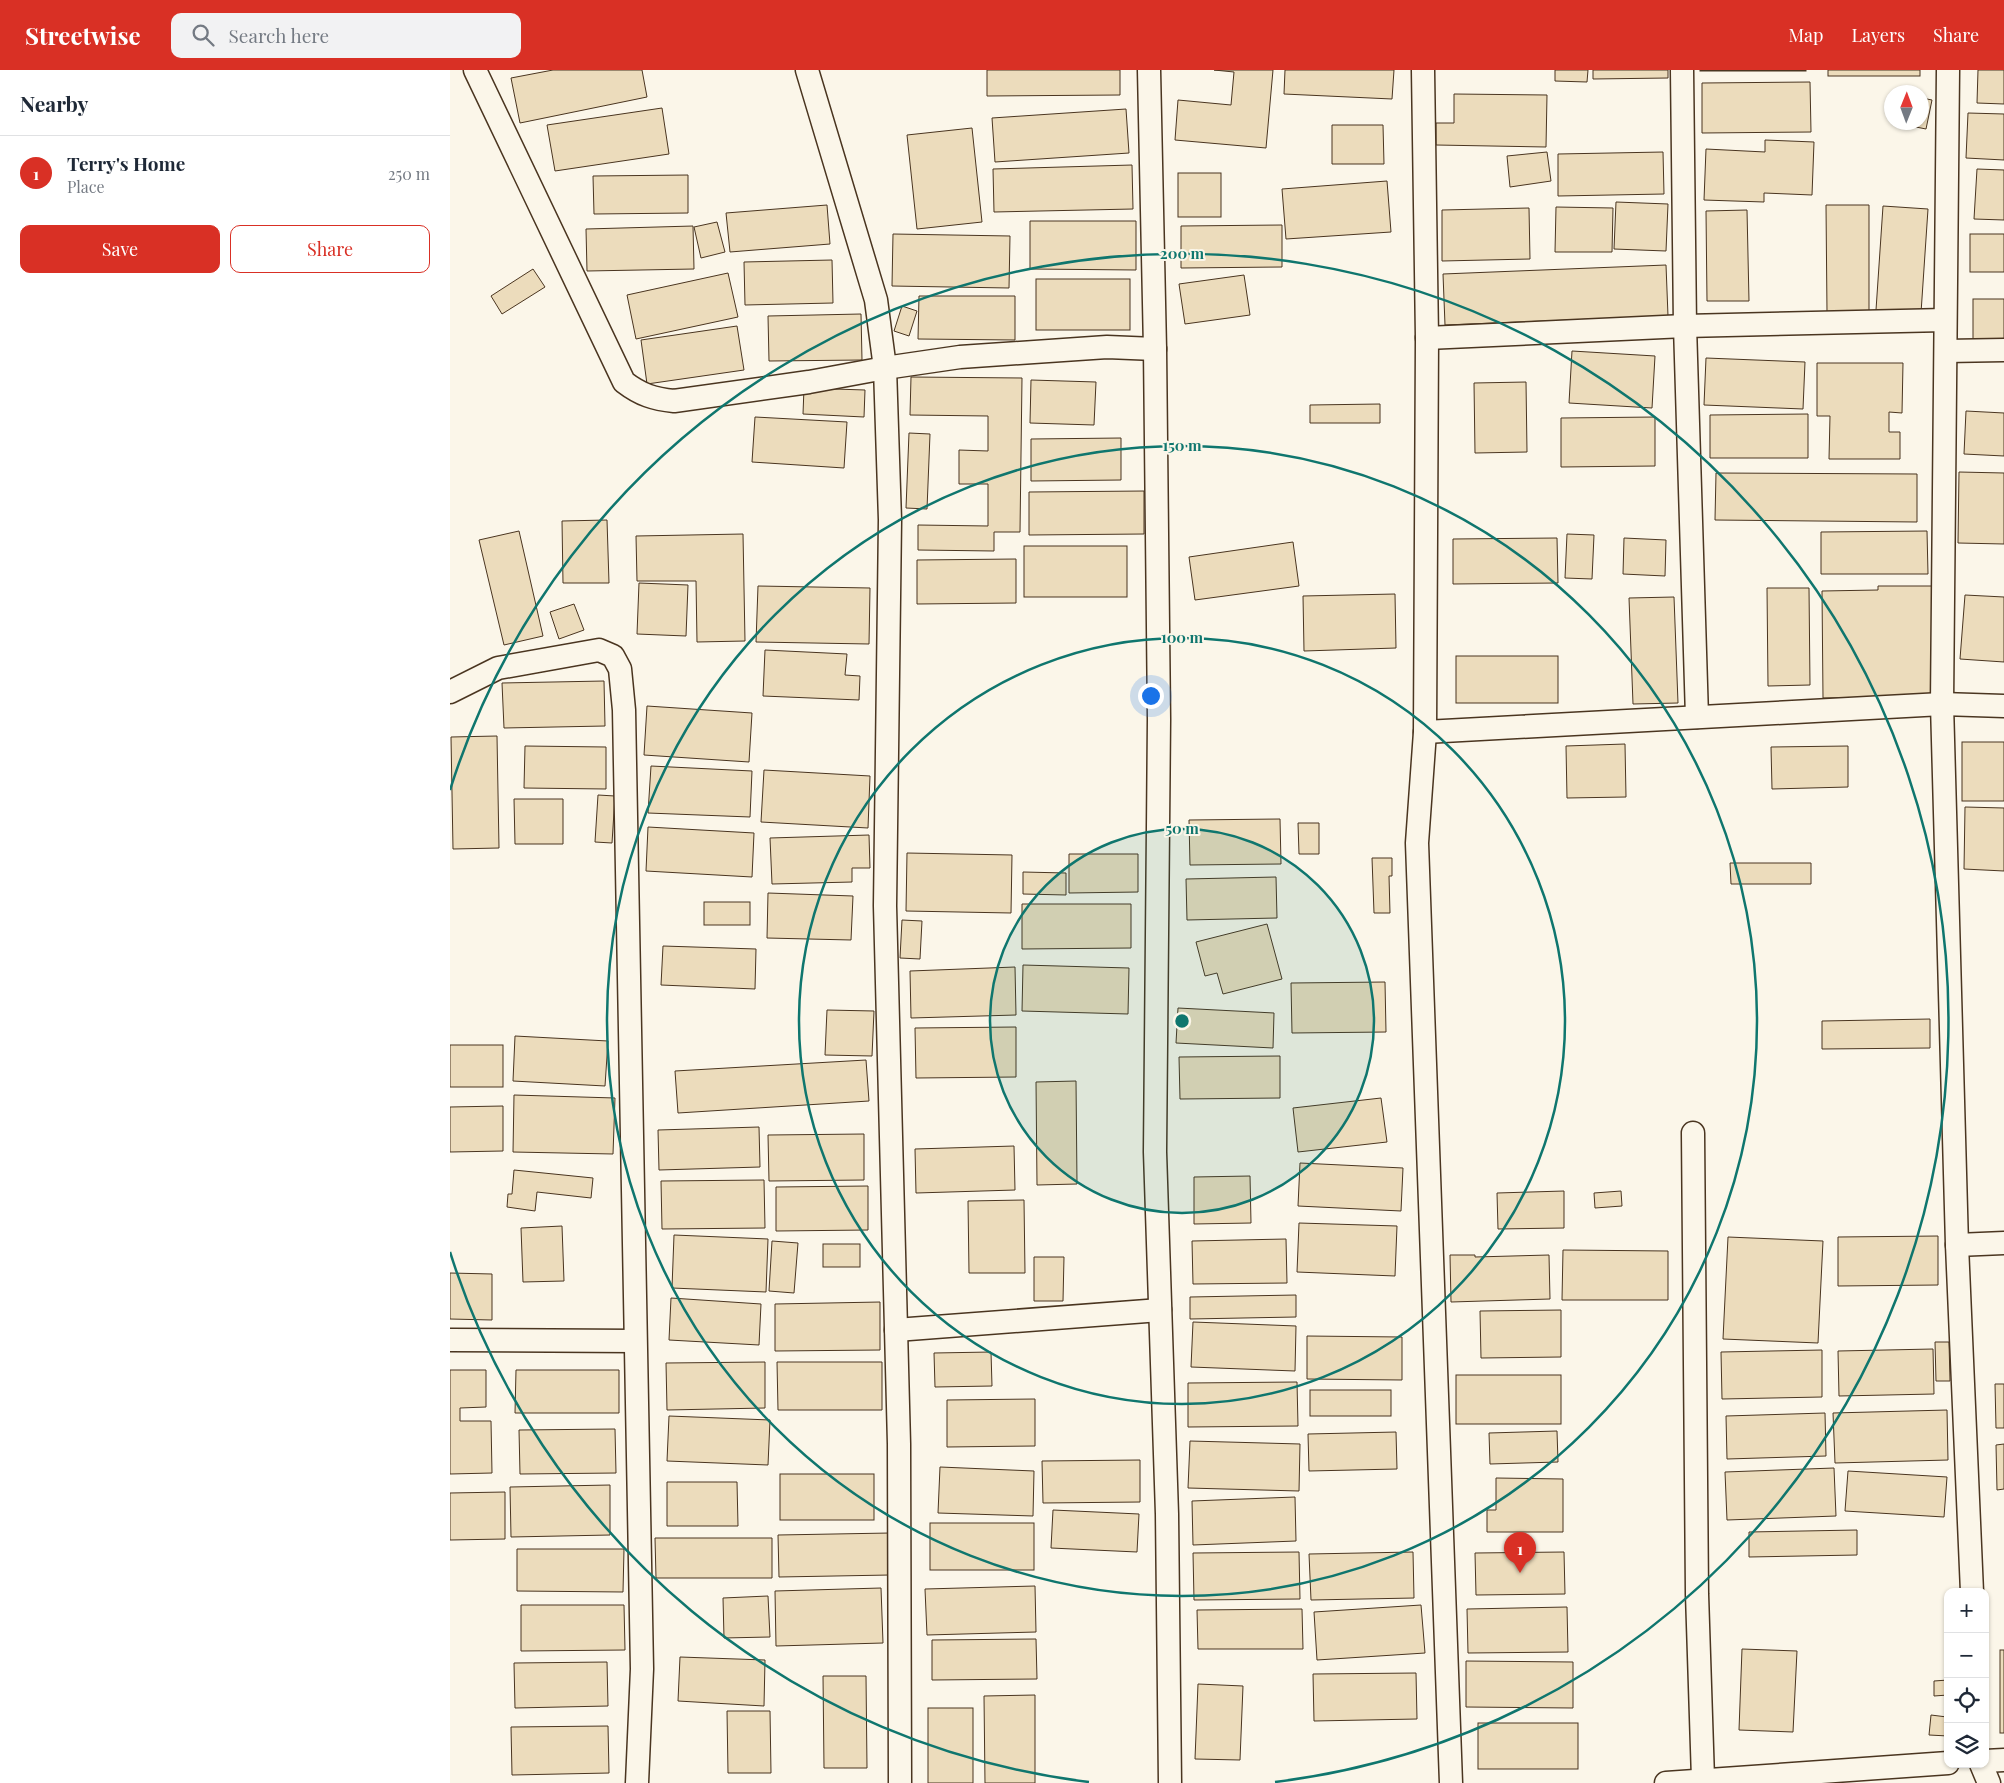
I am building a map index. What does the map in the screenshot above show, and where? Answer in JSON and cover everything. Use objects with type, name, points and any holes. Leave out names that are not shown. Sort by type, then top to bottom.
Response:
[{"type":"street","points":[[475,70],[624,382],[639,394],[656,399],[674,401],[809,382],[960,357],[1107,347],[1155,349]]},
{"type":"street","points":[[807,70],[876,300],[885,368],[890,520],[885,906],[899,1444],[900,1783]]},
{"type":"street","points":[[1148,70],[1155,349],[1159,729],[1155,1152],[1167,1514],[1170,1783]]},
{"type":"street","points":[[1423,70],[1427,338],[1425,732],[1417,843],[1450,1783]]},
{"type":"street","points":[[1682,70],[1686,326],[1697,717]]},
{"type":"street","points":[[1948,70],[1942,704],[1957,1245],[1972,1588]]},
{"type":"street","points":[[1427,338],[1686,326],[1945,320]]},
{"type":"street","points":[[1946,351],[2004,350]]},
{"type":"street","points":[[450,692],[498,668],[600,650],[613,656],[620,669],[624,720],[642,1669],[637,1783]]},
{"type":"street","points":[[1425,732],[1942,704],[2004,706]]},
{"type":"street","points":[[1693,1133],[1697,1594],[1703,1779]]},
{"type":"street","points":[[1957,1245],[2004,1243]]},
{"type":"street","points":[[896,1330],[1160,1310]]},
{"type":"street","points":[[450,1340],[636,1341]]},
{"type":"street","points":[[1989,1761],[2004,1760]]},
{"type":"street","points":[[1666,1783],[1944,1763]]},
{"type":"street","points":[[1983,1768],[1989,1783]]},
{"type":"building","points":[[553,70],[642,70],[647,97],[520,123],[511,78]]},
{"type":"building","points":[[987,70],[1120,70],[1120,95],[987,96]]},
{"type":"building","points":[[1214,70],[1273,70],[1266,148],[1175,140],[1178,100],[1231,105],[1234,72]]},
{"type":"building","points":[[1285,70],[1394,70],[1392,99],[1284,94]]},
{"type":"building","points":[[1555,70],[1588,70],[1587,82],[1555,81]]},
{"type":"building","points":[[1593,70],[1668,70],[1668,78],[1593,79]]},
{"type":"building","points":[[1806,70],[1806,71],[1700,71]]},
{"type":"building","points":[[1828,70],[1920,70],[1920,76],[1828,76]]},
{"type":"building","points":[[1978,70],[2004,70],[2004,104],[1977,103]]},
{"type":"building","points":[[1810,82],[1811,132],[1702,133],[1702,83]]},
{"type":"building","points":[[1454,94],[1547,95],[1546,147],[1436,145],[1436,123],[1454,123]]},
{"type":"building","points":[[1929,99],[1932,100],[1929,114]]},
{"type":"building","points":[[662,108],[669,154],[555,171],[547,125]]},
{"type":"building","points":[[1126,109],[1129,153],[995,162],[992,118]]},
{"type":"building","points":[[1968,113],[2004,114],[2004,160],[1966,158]]},
{"type":"building","points":[[1332,125],[1383,125],[1384,164],[1332,164]]},
{"type":"building","points":[[972,128],[982,222],[917,229],[907,135]]},
{"type":"building","points":[[1765,140],[1814,142],[1812,195],[1764,193],[1764,202],[1704,200],[1706,149],[1765,152]]},
{"type":"building","points":[[1547,152],[1551,181],[1510,187],[1507,156]]},
{"type":"building","points":[[1663,152],[1664,194],[1558,196],[1558,154]]},
{"type":"building","points":[[1132,165],[1133,209],[994,212],[993,169]]},
{"type":"building","points":[[1977,169],[2004,170],[2004,220],[1974,219]]},
{"type":"building","points":[[1178,173],[1221,173],[1221,217],[1178,217]]},
{"type":"building","points":[[688,175],[688,213],[594,214],[593,176]]},
{"type":"building","points":[[1387,181],[1391,232],[1286,239],[1282,189]]},
{"type":"building","points":[[1616,202],[1668,204],[1666,251],[1614,249]]},
{"type":"building","points":[[827,205],[830,244],[730,252],[726,213]]},
{"type":"building","points":[[1826,205],[1869,205],[1869,313],[1827,313]]},
{"type":"building","points":[[1883,206],[1928,209],[1921,313],[1876,310]]},
{"type":"building","points":[[1556,207],[1613,208],[1612,252],[1555,252]]},
{"type":"building","points":[[1529,208],[1530,259],[1442,261],[1442,210]]},
{"type":"building","points":[[1747,210],[1749,301],[1707,301],[1706,211]]},
{"type":"building","points":[[1030,221],[1136,221],[1136,270],[1030,269]]},
{"type":"building","points":[[717,222],[725,252],[701,258],[694,227]]},
{"type":"building","points":[[1282,225],[1282,267],[1181,268],[1181,226]]},
{"type":"building","points":[[693,226],[694,269],[587,271],[586,229]]},
{"type":"building","points":[[893,234],[1010,236],[1009,288],[892,286]]},
{"type":"building","points":[[1970,234],[2004,234],[2004,272],[1970,272]]},
{"type":"building","points":[[832,260],[833,303],[745,305],[744,262]]},
{"type":"building","points":[[1666,265],[1668,316],[1445,325],[1443,274]]},
{"type":"building","points":[[533,269],[545,287],[502,314],[491,296]]},
{"type":"building","points":[[728,273],[738,317],[636,339],[627,295]]},
{"type":"building","points":[[1244,275],[1250,315],[1185,324],[1179,284]]},
{"type":"building","points":[[1036,279],[1130,279],[1130,330],[1036,330]]},
{"type":"building","points":[[919,296],[1015,296],[1015,340],[918,339]]},
{"type":"building","points":[[1973,299],[2004,299],[2004,344],[1973,344]]},
{"type":"building","points":[[902,306],[917,311],[909,336],[894,331]]},
{"type":"building","points":[[861,314],[862,360],[769,361],[768,316]]},
{"type":"building","points":[[737,326],[744,370],[647,384],[641,340]]},
{"type":"building","points":[[1572,351],[1655,356],[1652,408],[1569,403]]},
{"type":"building","points":[[1706,358],[1805,362],[1803,409],[1704,405]]},
{"type":"building","points":[[1817,363],[1903,363],[1902,413],[1889,412],[1889,432],[1900,432],[1900,459],[1829,459],[1830,416],[1817,416]]},
{"type":"building","points":[[911,377],[1022,378],[1020,532],[994,532],[994,551],[918,550],[918,525],[988,526],[988,484],[959,484],[959,450],[988,451],[988,416],[910,415]]},
{"type":"building","points":[[1031,380],[1096,382],[1094,425],[1030,423]]},
{"type":"building","points":[[1526,382],[1527,452],[1475,453],[1474,383]]},
{"type":"building","points":[[804,388],[865,390],[864,417],[803,414]]},
{"type":"building","points":[[1380,404],[1380,423],[1310,423],[1310,405]]},
{"type":"building","points":[[1966,411],[2004,413],[2004,456],[1964,454]]},
{"type":"building","points":[[1808,414],[1808,458],[1710,458],[1710,415]]},
{"type":"building","points":[[755,417],[847,422],[844,468],[752,462]]},
{"type":"building","points":[[1655,417],[1655,466],[1561,467],[1561,418]]},
{"type":"building","points":[[909,433],[930,434],[927,509],[906,508]]},
{"type":"building","points":[[1121,438],[1121,480],[1031,481],[1031,439]]},
{"type":"building","points":[[1959,472],[2004,473],[2004,544],[1958,543]]},
{"type":"building","points":[[1716,473],[1917,474],[1917,522],[1715,520]]},
{"type":"building","points":[[1144,491],[1144,534],[1029,535],[1029,492]]},
{"type":"building","points":[[607,520],[609,583],[563,583],[562,521]]},
{"type":"building","points":[[519,531],[543,636],[504,645],[479,540]]},
{"type":"building","points":[[1927,531],[1928,574],[1821,574],[1821,532]]},
{"type":"building","points":[[743,534],[745,641],[697,642],[696,581],[637,581],[636,536]]},
{"type":"building","points":[[1567,534],[1594,535],[1592,579],[1565,578]]},
{"type":"building","points":[[1557,538],[1558,583],[1453,584],[1453,539]]},
{"type":"building","points":[[1624,538],[1666,540],[1665,576],[1623,574]]},
{"type":"building","points":[[1293,542],[1299,586],[1195,600],[1189,557]]},
{"type":"building","points":[[1024,546],[1127,546],[1127,597],[1024,597]]},
{"type":"building","points":[[1016,559],[1016,603],[917,604],[917,560]]},
{"type":"building","points":[[639,583],[688,585],[686,636],[637,634]]},
{"type":"building","points":[[758,586],[870,588],[869,644],[756,642]]},
{"type":"building","points":[[1878,586],[1932,586],[1933,697],[1823,698],[1822,591],[1878,590]]},
{"type":"building","points":[[1767,588],[1809,588],[1810,685],[1768,686]]},
{"type":"building","points":[[1395,594],[1396,648],[1304,651],[1303,596]]},
{"type":"building","points":[[1965,595],[2004,597],[2004,662],[1960,659]]},
{"type":"building","points":[[1674,597],[1678,703],[1633,704],[1629,598]]},
{"type":"building","points":[[574,604],[584,630],[559,639],[550,612]]},
{"type":"building","points":[[765,650],[847,654],[845,675],[860,676],[859,700],[763,696]]},
{"type":"building","points":[[1456,656],[1558,656],[1558,703],[1456,703]]},
{"type":"building","points":[[604,681],[605,726],[504,728],[502,683]]},
{"type":"building","points":[[647,706],[752,713],[749,762],[644,755]]},
{"type":"building","points":[[497,736],[499,848],[453,849],[451,737]]},
{"type":"building","points":[[1962,742],[2004,742],[2004,801],[1962,801]]},
{"type":"building","points":[[1625,744],[1626,797],[1567,798],[1566,746]]},
{"type":"building","points":[[525,746],[606,747],[606,789],[524,788]]},
{"type":"building","points":[[1848,746],[1848,787],[1772,789],[1771,747]]},
{"type":"building","points":[[651,766],[752,771],[750,817],[648,813]]},
{"type":"building","points":[[764,770],[870,776],[868,828],[761,822]]},
{"type":"building","points":[[598,795],[615,796],[612,843],[595,842]]},
{"type":"building","points":[[514,799],[563,799],[563,844],[515,844]]},
{"type":"building","points":[[1965,807],[2004,808],[2004,871],[1964,869]]},
{"type":"building","points":[[1280,819],[1281,864],[1190,865],[1189,820]]},
{"type":"building","points":[[1298,823],[1319,823],[1319,854],[1299,854]]},
{"type":"building","points":[[648,827],[754,833],[752,877],[646,871]]},
{"type":"building","points":[[869,835],[870,868],[852,868],[852,882],[772,884],[770,838]]},
{"type":"building","points":[[907,853],[1012,855],[1011,913],[906,911]]},
{"type":"building","points":[[1069,854],[1138,854],[1138,892],[1069,893]]},
{"type":"building","points":[[1372,858],[1392,858],[1392,876],[1389,876],[1390,913],[1374,913]]},
{"type":"building","points":[[1730,863],[1811,863],[1811,884],[1731,884]]},
{"type":"building","points":[[1023,872],[1066,873],[1066,895],[1023,894]]},
{"type":"building","points":[[1276,877],[1277,918],[1187,920],[1186,879]]},
{"type":"building","points":[[768,893],[853,896],[851,940],[767,938]]},
{"type":"building","points":[[704,902],[750,902],[750,925],[704,925]]},
{"type":"building","points":[[1022,904],[1131,904],[1131,948],[1022,949]]},
{"type":"building","points":[[902,920],[922,921],[920,959],[900,958]]},
{"type":"building","points":[[1267,924],[1282,979],[1223,994],[1217,973],[1205,976],[1196,942]]},
{"type":"building","points":[[663,946],[756,949],[755,989],[661,985]]},
{"type":"building","points":[[1023,965],[1129,968],[1128,1014],[1022,1011]]},
{"type":"building","points":[[1015,967],[1016,1015],[911,1018],[910,971]]},
{"type":"building","points":[[1385,982],[1386,1032],[1292,1033],[1291,983]]},
{"type":"building","points":[[1178,1008],[1274,1013],[1273,1048],[1176,1043]]},
{"type":"building","points":[[827,1010],[874,1011],[872,1056],[825,1055]]},
{"type":"building","points":[[1930,1019],[1930,1048],[1822,1049],[1822,1021]]},
{"type":"building","points":[[1016,1027],[1016,1077],[916,1078],[915,1028]]},
{"type":"building","points":[[515,1036],[608,1041],[605,1086],[513,1081]]},
{"type":"building","points":[[450,1045],[503,1045],[503,1087],[450,1087]]},
{"type":"building","points":[[1280,1056],[1280,1098],[1180,1099],[1179,1057]]},
{"type":"building","points":[[866,1060],[869,1101],[678,1113],[675,1071]]},
{"type":"building","points":[[1076,1081],[1077,1184],[1037,1185],[1036,1082]]},
{"type":"building","points":[[514,1095],[615,1098],[613,1154],[513,1152]]},
{"type":"building","points":[[1381,1098],[1387,1142],[1298,1152],[1293,1108]]},
{"type":"building","points":[[503,1106],[503,1151],[450,1152],[450,1107]]},
{"type":"building","points":[[759,1127],[760,1167],[659,1170],[658,1130]]},
{"type":"building","points":[[864,1134],[864,1180],[769,1181],[768,1135]]},
{"type":"building","points":[[1014,1146],[1015,1190],[916,1193],[915,1149]]},
{"type":"building","points":[[1300,1163],[1403,1168],[1401,1211],[1298,1206]]},
{"type":"building","points":[[514,1170],[593,1178],[591,1198],[537,1192],[535,1211],[507,1207],[508,1194],[512,1194]]},
{"type":"building","points":[[1250,1176],[1251,1223],[1194,1224],[1194,1177]]},
{"type":"building","points":[[764,1180],[765,1228],[662,1229],[661,1181]]},
{"type":"building","points":[[868,1186],[868,1230],[776,1231],[776,1187]]},
{"type":"building","points":[[1564,1191],[1564,1228],[1498,1229],[1497,1193]]},
{"type":"building","points":[[1621,1191],[1622,1206],[1595,1208],[1594,1193]]},
{"type":"building","points":[[1024,1200],[1025,1273],[969,1273],[968,1201]]},
{"type":"building","points":[[1299,1223],[1397,1226],[1395,1276],[1297,1272]]},
{"type":"building","points":[[562,1226],[564,1281],[523,1282],[521,1228]]},
{"type":"building","points":[[674,1235],[768,1239],[766,1292],[672,1288]]},
{"type":"building","points":[[1938,1236],[1938,1285],[1838,1286],[1838,1237]]},
{"type":"building","points":[[1728,1237],[1823,1241],[1818,1343],[1723,1339]]},
{"type":"building","points":[[1286,1239],[1287,1283],[1193,1284],[1192,1241]]},
{"type":"building","points":[[772,1241],[798,1243],[794,1293],[769,1291]]},
{"type":"building","points":[[823,1244],[860,1244],[860,1267],[823,1267]]},
{"type":"building","points":[[1563,1250],[1668,1251],[1668,1300],[1562,1300]]},
{"type":"building","points":[[1450,1255],[1475,1255],[1475,1257],[1549,1255],[1550,1299],[1451,1302]]},
{"type":"building","points":[[1034,1257],[1064,1257],[1063,1301],[1034,1301]]},
{"type":"building","points":[[450,1273],[492,1274],[492,1320],[450,1319]]},
{"type":"building","points":[[1296,1295],[1296,1317],[1190,1319],[1190,1297]]},
{"type":"building","points":[[671,1298],[761,1304],[759,1345],[669,1340]]},
{"type":"building","points":[[880,1302],[880,1350],[775,1351],[775,1304]]},
{"type":"building","points":[[1561,1310],[1561,1357],[1481,1358],[1480,1311]]},
{"type":"building","points":[[1193,1322],[1296,1326],[1295,1371],[1191,1367]]},
{"type":"building","points":[[1307,1336],[1402,1337],[1402,1380],[1307,1379]]},
{"type":"building","points":[[1935,1342],[1949,1342],[1950,1381],[1936,1381]]},
{"type":"building","points":[[1933,1349],[1934,1394],[1839,1396],[1838,1351]]},
{"type":"building","points":[[1822,1350],[1822,1397],[1722,1399],[1721,1352]]},
{"type":"building","points":[[991,1352],[992,1386],[935,1387],[934,1353]]},
{"type":"building","points":[[765,1362],[765,1408],[667,1410],[666,1363]]},
{"type":"building","points":[[777,1362],[882,1362],[882,1410],[778,1410]]},
{"type":"building","points":[[450,1370],[486,1370],[486,1407],[460,1408],[460,1421],[491,1421],[492,1473],[450,1474]]},
{"type":"building","points":[[516,1370],[619,1370],[619,1413],[515,1413]]},
{"type":"building","points":[[1456,1375],[1561,1375],[1561,1424],[1456,1424]]},
{"type":"building","points":[[1297,1382],[1298,1426],[1188,1427],[1188,1383]]},
{"type":"building","points":[[1995,1384],[2004,1384],[2004,1428],[1996,1428]]},
{"type":"building","points":[[1310,1390],[1391,1390],[1391,1416],[1310,1416]]},
{"type":"building","points":[[1035,1399],[1035,1446],[947,1447],[947,1400]]},
{"type":"building","points":[[1947,1410],[1948,1460],[1835,1463],[1833,1413]]},
{"type":"building","points":[[1825,1413],[1826,1456],[1727,1459],[1726,1416]]},
{"type":"building","points":[[669,1416],[770,1420],[768,1465],[667,1461]]},
{"type":"building","points":[[615,1429],[616,1473],[520,1474],[519,1430]]},
{"type":"building","points":[[1557,1431],[1558,1462],[1490,1464],[1489,1433]]},
{"type":"building","points":[[1396,1432],[1397,1469],[1309,1471],[1308,1434]]},
{"type":"building","points":[[1190,1441],[1300,1444],[1299,1491],[1188,1488]]},
{"type":"building","points":[[2004,1444],[2004,1489],[1997,1490],[1996,1445]]},
{"type":"building","points":[[1140,1460],[1140,1502],[1043,1503],[1042,1461]]},
{"type":"building","points":[[940,1467],[1034,1471],[1033,1516],[938,1513]]},
{"type":"building","points":[[1834,1468],[1836,1516],[1727,1520],[1725,1472]]},
{"type":"building","points":[[1848,1471],[1947,1477],[1944,1517],[1845,1511]]},
{"type":"building","points":[[780,1474],[874,1474],[874,1520],[780,1520]]},
{"type":"building","points":[[1496,1478],[1563,1479],[1563,1532],[1487,1532],[1487,1510],[1496,1510]]},
{"type":"building","points":[[667,1482],[737,1482],[738,1526],[667,1526]]},
{"type":"building","points":[[610,1485],[610,1535],[511,1537],[510,1487]]},
{"type":"building","points":[[505,1492],[505,1539],[450,1540],[450,1493]]},
{"type":"building","points":[[1295,1497],[1296,1541],[1193,1545],[1192,1501]]},
{"type":"building","points":[[1053,1510],[1139,1514],[1137,1552],[1051,1548]]},
{"type":"building","points":[[930,1523],[1034,1523],[1034,1570],[930,1570]]},
{"type":"building","points":[[1857,1530],[1857,1555],[1749,1557],[1749,1532]]},
{"type":"building","points":[[890,1533],[890,1575],[779,1577],[778,1535]]},
{"type":"building","points":[[655,1538],[772,1538],[772,1578],[656,1578]]},
{"type":"building","points":[[517,1549],[624,1549],[623,1592],[517,1591]]},
{"type":"building","points":[[1299,1552],[1300,1599],[1194,1600],[1193,1553]]},
{"type":"building","points":[[1413,1552],[1414,1598],[1311,1600],[1309,1554]]},
{"type":"building","points":[[1564,1552],[1565,1594],[1476,1595],[1475,1553]]},
{"type":"building","points":[[1035,1586],[1036,1632],[927,1635],[925,1589]]},
{"type":"building","points":[[881,1588],[883,1643],[776,1646],[775,1591]]},
{"type":"building","points":[[768,1596],[770,1637],[724,1638],[723,1598]]},
{"type":"building","points":[[521,1605],[624,1605],[625,1650],[521,1651]]},
{"type":"building","points":[[1421,1605],[1425,1653],[1317,1660],[1314,1612]]},
{"type":"building","points":[[1567,1607],[1568,1652],[1468,1653],[1467,1609]]},
{"type":"building","points":[[1302,1609],[1303,1649],[1198,1649],[1197,1610]]},
{"type":"building","points":[[1036,1639],[1037,1679],[932,1680],[932,1640]]},
{"type":"building","points":[[1742,1649],[1797,1651],[1793,1732],[1739,1730]]},
{"type":"building","points":[[2000,1650],[2004,1650],[2004,1733],[2000,1733]]},
{"type":"building","points":[[680,1657],[765,1660],[764,1706],[678,1701]]},
{"type":"building","points":[[1466,1661],[1573,1662],[1573,1708],[1466,1707]]},
{"type":"building","points":[[607,1662],[608,1706],[515,1708],[514,1663]]},
{"type":"building","points":[[1416,1673],[1417,1719],[1314,1721],[1313,1674]]},
{"type":"building","points":[[823,1676],[866,1676],[867,1768],[824,1768]]},
{"type":"building","points":[[1944,1680],[1944,1695],[1934,1696],[1934,1681]]},
{"type":"building","points":[[1198,1684],[1243,1686],[1240,1760],[1195,1759]]},
{"type":"building","points":[[1035,1695],[1035,1783],[985,1783],[984,1696]]},
{"type":"building","points":[[928,1708],[973,1708],[973,1783],[928,1783]]},
{"type":"building","points":[[727,1711],[770,1711],[771,1773],[728,1773]]},
{"type":"building","points":[[1931,1715],[1944,1717],[1944,1736],[1929,1735]]},
{"type":"building","points":[[1478,1723],[1578,1723],[1578,1769],[1478,1769]]},
{"type":"building","points":[[608,1726],[609,1773],[512,1775],[511,1727]]},
{"type":"place","name":"Terry's Home","points":[[1520,1573]]}]
